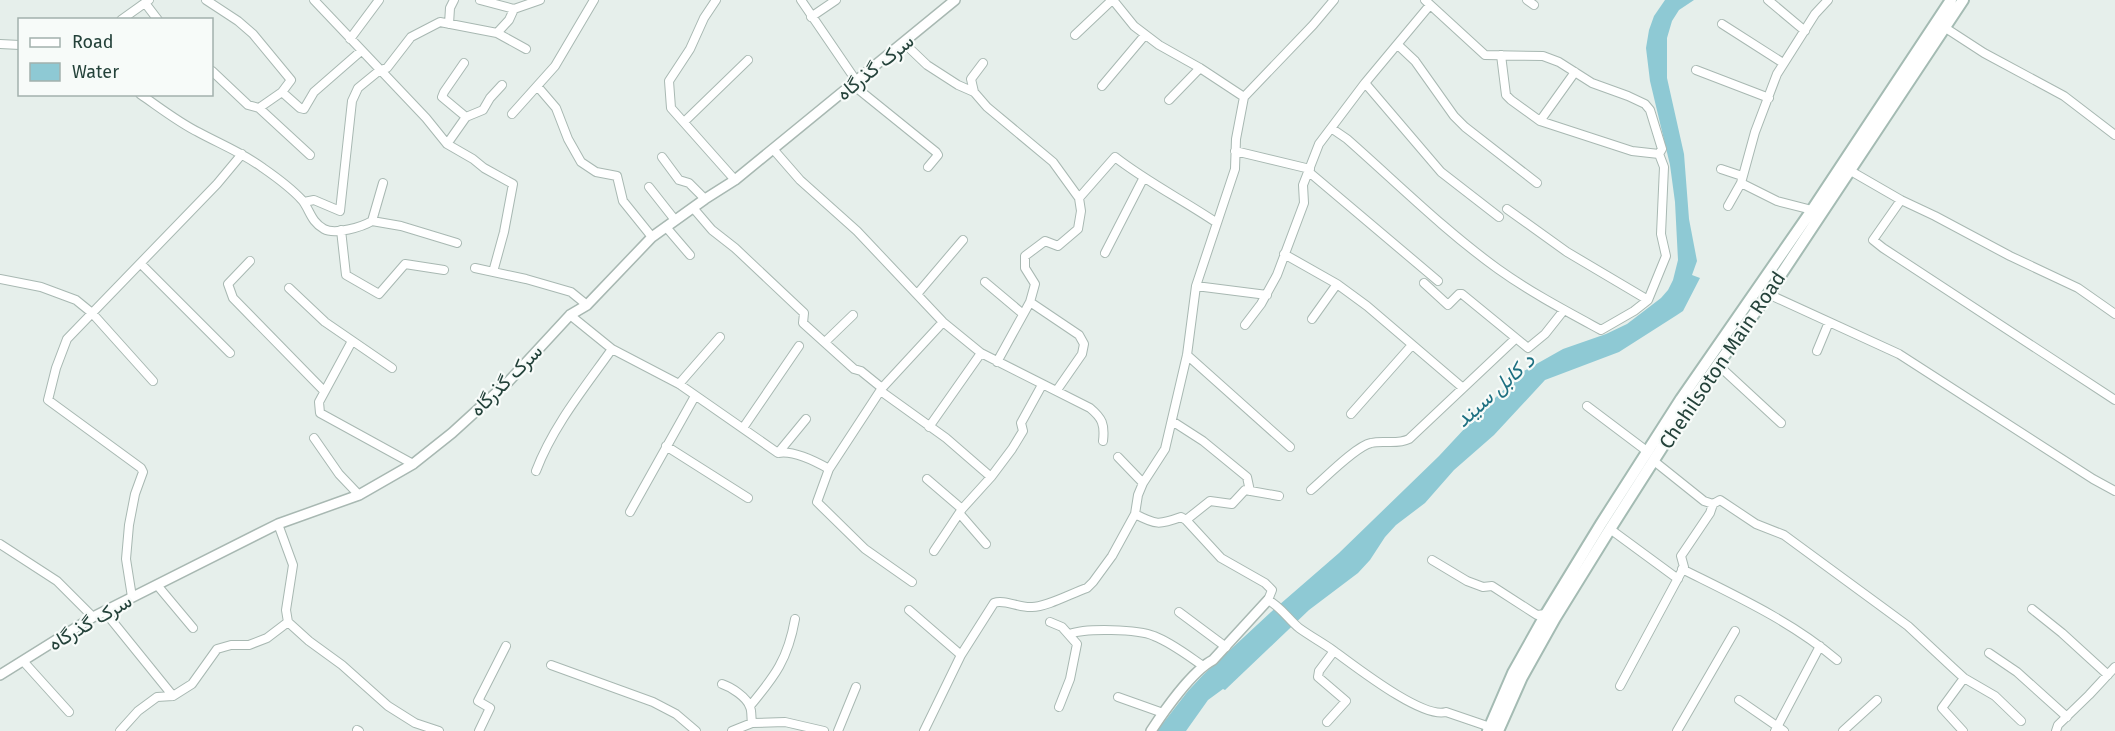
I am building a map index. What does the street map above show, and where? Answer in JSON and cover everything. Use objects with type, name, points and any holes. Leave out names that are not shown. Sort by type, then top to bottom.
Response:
[{"type":"main road","name":"Chehilsoton Main Road","points":[[1492,730],[1554,618],[1610,529],[1681,399],[1812,210],[1951,0]]},
{"type":"main road","name":"Chehilsoton Main Road","points":[[1492,730],[1513,673],[1546,614],[1651,457],[1768,294],[1963,0]]},
{"type":"street","points":[[206,0],[253,34],[290,77],[291,80],[282,92],[259,108]]},
{"type":"street","points":[[314,0],[426,117],[447,144],[513,184],[504,232],[493,272]]},
{"type":"street","points":[[350,39],[379,0]]},
{"type":"street","points":[[449,24],[450,8],[454,0]]},
{"type":"street","points":[[480,0],[514,9],[540,0]]},
{"type":"street","points":[[512,114],[555,66],[594,0]]},
{"type":"street","points":[[716,0],[704,18],[690,49],[669,81],[671,108],[735,180]]},
{"type":"street","points":[[801,0],[855,83],[936,152],[938,155],[928,167]]},
{"type":"street","points":[[812,17],[836,0]]},
{"type":"street","name":"سرک گذرگاه","points":[[0,675],[93,617],[132,597],[278,524],[359,495],[413,464],[452,433],[509,381],[570,315],[587,306],[652,237],[735,180],[956,0]]},
{"type":"street","points":[[1075,35],[1112,0],[1134,26],[1159,45],[1244,97]]},
{"type":"street","points":[[924,731],[961,655],[991,605],[996,601],[1020,607],[1036,607],[1087,588],[1094,582],[1112,556],[1136,514],[1137,495],[1165,449],[1187,355],[1196,286],[1234,170],[1234,152],[1244,97],[1334,0]]},
{"type":"street","points":[[1527,0],[1534,5]]},
{"type":"street","points":[[1768,0],[1805,31]]},
{"type":"street","points":[[1728,206],[1742,180],[1755,132],[1783,63],[1815,14],[1828,0]]},
{"type":"street","points":[[124,18],[147,1],[157,18]]},
{"type":"street","points":[[1245,325],[1267,295],[1284,254],[1304,203],[1303,185],[1319,144],[1331,128],[1365,83],[1398,45],[1428,3],[1468,37],[1485,55],[1543,56],[1559,62],[1592,83],[1645,104],[1650,110],[1662,149],[1659,154],[1664,168],[1661,234],[1666,256],[1647,300],[1634,311],[1601,330],[1527,288],[1465,243],[1347,139],[1331,128]]},
{"type":"street","points":[[497,33],[509,20],[514,9]]},
{"type":"street","points":[[304,202],[314,200],[340,212],[352,101],[358,88],[380,70],[387,68],[411,37],[440,22],[497,33],[526,49]]},
{"type":"street","points":[[1722,24],[1783,63]]},
{"type":"street","points":[[1944,27],[1984,53],[2064,96],[2115,135]]},
{"type":"street","points":[[1102,86],[1145,34]]},
{"type":"street","points":[[904,43],[927,64],[958,85],[974,92],[987,107],[1053,162],[1079,198],[1081,211],[1078,230],[1058,246],[1046,241],[1025,256],[1024,268],[1035,284],[1030,302],[997,362]]},
{"type":"street","points":[[0,44],[18,45]]},
{"type":"street","points":[[1398,45],[1415,61],[1454,116],[1465,127],[1537,183]]},
{"type":"street","points":[[282,92],[304,109],[314,92],[361,51]]},
{"type":"street","points":[[1501,55],[1506,95],[1540,121],[1632,151],[1659,154]]},
{"type":"street","points":[[684,122],[748,60]]},
{"type":"street","points":[[464,63],[442,97],[466,117]]},
{"type":"street","points":[[974,92],[971,79],[983,63]]},
{"type":"street","points":[[1169,99],[1200,68]]},
{"type":"street","points":[[1696,70],[1769,98]]},
{"type":"street","points":[[213,72],[248,105],[259,108],[310,155]]},
{"type":"street","points":[[1540,121],[1575,72]]},
{"type":"street","points":[[1365,83],[1441,172],[1499,217]]},
{"type":"street","points":[[447,144],[466,117],[483,110],[502,85]]},
{"type":"street","points":[[538,87],[556,108],[568,139],[581,162],[596,172],[617,176],[623,201],[652,237]]},
{"type":"street","points":[[143,96],[196,131],[242,154],[262,167],[304,202],[316,223],[326,230],[338,232],[372,221],[401,226],[457,243]]},
{"type":"street","points":[[773,149],[800,180],[857,231],[944,322],[981,353],[1090,408],[1102,420],[1103,441]]},
{"type":"street","points":[[1234,152],[1309,171],[1438,281]]},
{"type":"street","points":[[132,597],[126,559],[135,494],[143,472],[141,468],[48,400],[56,368],[67,339],[217,184],[242,154]]},
{"type":"street","points":[[662,156],[679,180],[689,183],[705,199]]},
{"type":"street","points":[[1079,198],[1115,157],[1143,179],[1178,197],[1217,223]]},
{"type":"street","points":[[1721,169],[1777,201],[1812,210]]},
{"type":"street","points":[[1849,170],[1901,200],[2078,288],[2115,314]]},
{"type":"street","points":[[1105,253],[1143,179]]},
{"type":"street","points":[[372,221],[383,183]]},
{"type":"street","points":[[649,187],[675,220]]},
{"type":"street","points":[[1901,200],[1873,240],[2115,400]]},
{"type":"street","points":[[694,209],[712,230],[804,313],[803,323],[854,369],[861,371],[882,390],[951,442],[991,477]]},
{"type":"street","points":[[1507,209],[1567,252],[1608,274],[1647,300]]},
{"type":"street","points":[[666,227],[690,255]]},
{"type":"street","points":[[341,230],[346,275],[379,294],[405,264],[444,270]]},
{"type":"street","points":[[918,293],[963,240]]},
{"type":"street","points":[[1284,254],[1337,284],[1367,306],[1463,388]]},
{"type":"street","points":[[250,261],[228,284],[233,298],[324,391]]},
{"type":"street","points":[[141,264],[230,353]]},
{"type":"street","points":[[475,268],[571,292],[587,306]]},
{"type":"street","points":[[0,279],[41,287],[76,300],[92,314],[153,381]]},
{"type":"street","points":[[985,282],[1023,314]]},
{"type":"street","points":[[1424,283],[1448,305],[1462,294],[1528,348],[1531,348],[1545,334],[1564,310]]},
{"type":"street","points":[[1312,319],[1337,284]]},
{"type":"street","points":[[1196,286],[1267,295]]},
{"type":"street","points":[[289,288],[325,322],[392,368]]},
{"type":"street","points":[[1768,294],[1899,354],[2115,491]]},
{"type":"street","points":[[1030,302],[1079,335],[1084,344],[1082,354],[1057,390]]},
{"type":"street","points":[[570,315],[612,349],[679,384],[778,453],[785,452],[808,459],[829,469]]},
{"type":"street","points":[[825,342],[853,315]]},
{"type":"street","points":[[912,582],[865,549],[817,502],[829,469],[866,411],[882,390],[944,322]]},
{"type":"street","points":[[1817,351],[1829,322]]},
{"type":"street","points":[[679,384],[720,337]]},
{"type":"street","points":[[1311,490],[1353,454],[1370,443],[1402,442],[1409,439],[1514,340]]},
{"type":"street","points":[[352,341],[319,402],[320,413],[413,464]]},
{"type":"street","points":[[1351,414],[1412,345]]},
{"type":"street","points":[[743,428],[799,346]]},
{"type":"street","points":[[536,471],[557,428],[612,349]]},
{"type":"street","points":[[930,427],[981,353]]},
{"type":"street","points":[[1187,355],[1290,447]]},
{"type":"street","points":[[1717,364],[1781,423]]},
{"type":"street","points":[[934,551],[961,512],[1012,449],[1023,431],[1021,423],[1042,385]]},
{"type":"street","points":[[630,512],[695,396]]},
{"type":"street","points":[[1587,406],[1704,501],[1713,504]]},
{"type":"street","points":[[778,453],[786,440],[806,419]]},
{"type":"street","points":[[1172,421],[1203,441],[1247,477],[1250,491]]},
{"type":"street","points":[[314,438],[339,474],[359,495]]},
{"type":"street","points":[[666,446],[748,498]]},
{"type":"street","points":[[1118,457],[1143,483]]},
{"type":"street","points":[[927,479],[961,512],[986,544]]},
{"type":"street","points":[[1186,520],[1210,501],[1232,504],[1245,490],[1280,496]]},
{"type":"street","points":[[1620,686],[1684,567],[1681,556],[1710,513],[1713,504],[1720,500],[1756,524],[1784,535],[1908,626],[1964,678],[1995,696],[2021,722]]},
{"type":"street","points":[[1136,514],[1153,523],[1164,524],[1181,517],[1221,558],[1272,590],[1272,602],[1214,660],[1203,666],[1163,713],[1151,731]]},
{"type":"street","points":[[278,524],[292,566],[286,610],[288,622],[342,665],[388,706],[415,723],[439,731]]},
{"type":"street","points":[[1610,529],[1678,579]]},
{"type":"street","points":[[0,544],[57,580],[93,617]]},
{"type":"street","points":[[1432,560],[1467,581],[1483,587],[1492,586],[1537,615],[1546,614]]},
{"type":"street","points":[[1682,569],[1795,628],[1837,660]]},
{"type":"street","points":[[157,585],[193,628]]},
{"type":"street","points":[[1272,602],[1297,626],[1384,688],[1426,709],[1446,712],[1492,730]]},
{"type":"street","points":[[2032,609],[2108,675]]},
{"type":"street","points":[[909,610],[961,655]]},
{"type":"street","points":[[105,612],[173,696]]},
{"type":"street","points":[[1179,612],[1226,647]]},
{"type":"street","points":[[750,706],[776,674],[786,656],[795,619]]},
{"type":"street","points":[[120,731],[138,711],[157,697],[173,696],[192,684],[217,649],[231,645],[249,645],[267,638],[288,622]]},
{"type":"street","points":[[1050,622],[1062,627],[1077,644],[1070,679],[1059,706]]},
{"type":"street","points":[[1070,634],[1080,630],[1151,634],[1203,666]]},
{"type":"street","points":[[1677,731],[1735,631]]},
{"type":"street","points":[[479,731],[490,708],[478,701],[506,646]]},
{"type":"street","points":[[1739,700],[1779,730],[1820,646]]},
{"type":"street","points":[[1327,722],[1346,701],[1318,677],[1319,671],[1334,651]]},
{"type":"street","points":[[1989,653],[2017,672],[2067,717]]},
{"type":"street","points":[[23,661],[69,712]]},
{"type":"street","points":[[551,665],[653,702],[676,714],[696,731]]},
{"type":"street","points":[[2056,731],[2058,725],[2115,667]]},
{"type":"street","points":[[1964,678],[1942,708],[1964,731]]},
{"type":"street","points":[[722,684],[730,687],[750,706],[752,723]]},
{"type":"street","points":[[838,731],[856,687]]},
{"type":"street","points":[[1118,697],[1163,713]]},
{"type":"street","points":[[1843,731],[1877,700]]},
{"type":"street","points":[[732,731],[752,723],[785,722],[824,731]]},
{"type":"water","points":[[1665,0],[1694,0],[1679,10],[1672,21],[1667,38],[1667,78],[1684,154],[1689,219],[1697,261],[1692,275],[1700,278],[1683,311],[1619,352],[1545,380],[1494,435],[1454,470],[1425,503],[1396,525],[1358,573],[1309,610],[1225,690],[1223,689],[1208,700],[1186,731],[1157,731],[1203,675],[1339,553],[1524,371],[1563,349],[1627,324],[1668,290],[1678,260],[1675,202],[1670,165],[1650,81],[1646,48],[1654,16]]},
{"type":"water label","name":"د کابل سيند","points":[[1495,390]]}]
